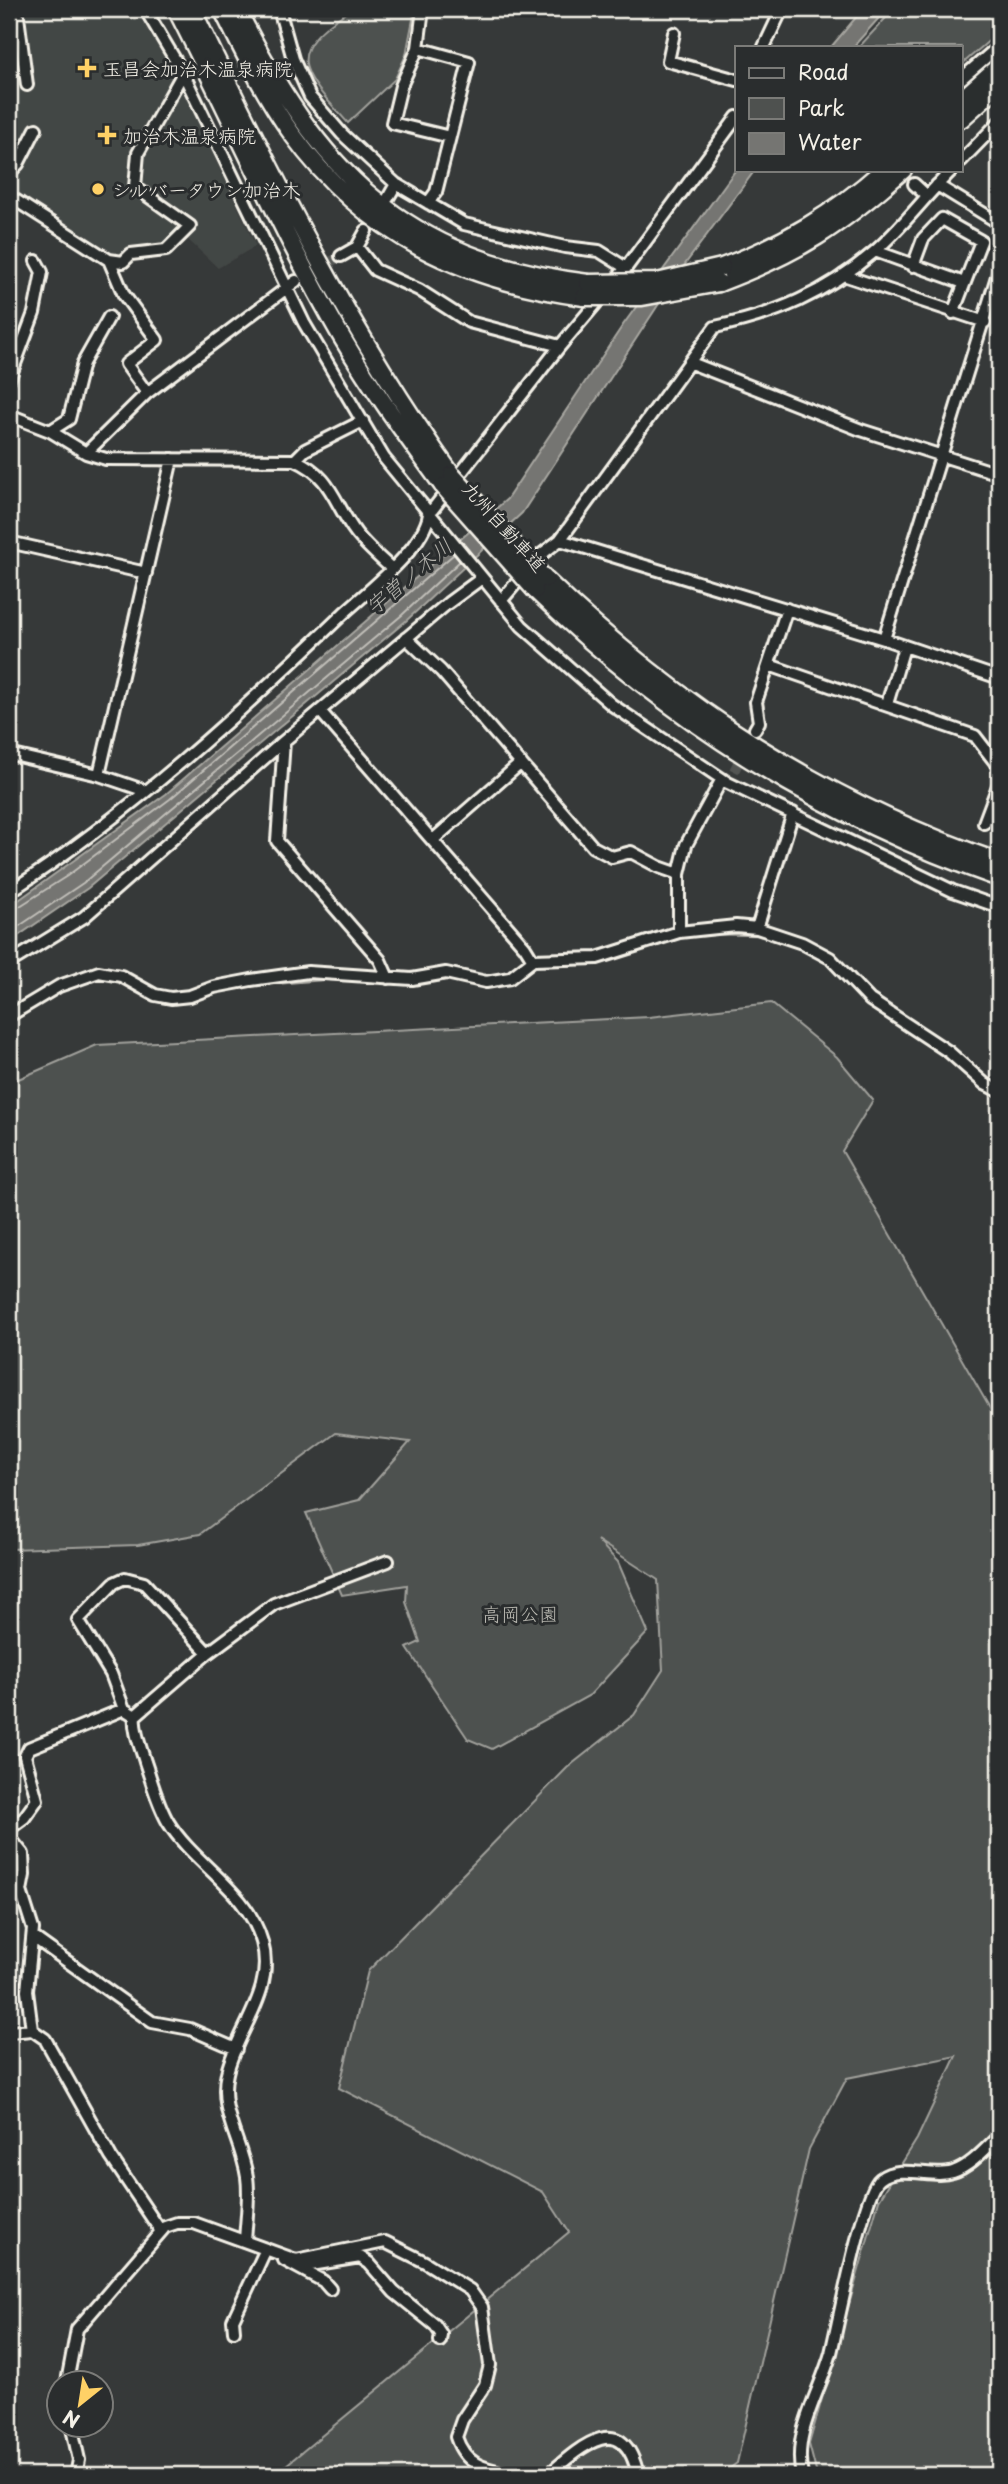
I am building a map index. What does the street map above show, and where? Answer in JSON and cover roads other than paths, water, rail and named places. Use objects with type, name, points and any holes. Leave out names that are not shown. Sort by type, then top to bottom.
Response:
[{"type":"highway","points":[[222,9],[271,101],[292,134],[334,184],[421,249],[464,269],[514,286],[586,290],[721,275],[769,264],[842,222],[901,172]]},
{"type":"highway","points":[[237,9],[272,75],[315,140],[359,188],[393,215],[453,250],[499,267],[586,290]]},
{"type":"highway","name":"九州自動車道","points":[[181,11],[302,265],[342,338],[389,413],[540,585],[628,675],[688,721],[747,760],[814,799],[883,833],[999,878]]},
{"type":"highway","points":[[962,99],[999,66]]},
{"type":"highway","points":[[962,118],[999,85]]},
{"type":"highway","points":[[721,275],[810,227],[880,172]]},
{"type":"highway","name":"九州自動車道","points":[[540,585],[696,709],[756,747],[821,785],[890,819],[999,862]]},
{"type":"street","points":[[17,9],[27,85]]},
{"type":"street","points":[[145,9],[183,73],[384,458],[436,525],[536,639],[612,705],[725,781],[953,891],[999,907]]},
{"type":"street","points":[[279,9],[293,59],[310,97],[342,134],[397,184],[464,224],[565,247],[599,251],[626,268]]},
{"type":"street","points":[[423,9],[418,48],[401,86],[392,123],[450,137]]},
{"type":"street","points":[[764,46],[782,9]]},
{"type":"street","points":[[674,33],[668,61],[735,79]]},
{"type":"street","points":[[962,78],[999,46]]},
{"type":"street","points":[[418,48],[469,62],[436,192],[428,203]]},
{"type":"street","points":[[9,196],[109,260],[123,262],[131,254],[166,250],[170,242],[190,226],[135,187],[138,153],[183,73]]},
{"type":"street","points":[[9,892],[51,864],[146,791],[264,690],[391,568],[427,529],[429,514],[560,346],[626,268],[735,120]]},
{"type":"street","points":[[962,160],[999,122]]},
{"type":"street","points":[[9,173],[18,164],[36,129]]},
{"type":"street","points":[[501,601],[538,557],[560,540],[715,327],[765,316],[843,275],[875,251],[950,172]]},
{"type":"street","points":[[388,198],[397,184]]},
{"type":"street","points":[[914,184],[927,196]]},
{"type":"street","points":[[937,185],[999,223]]},
{"type":"street","points":[[913,266],[923,239],[942,219],[981,241],[953,313]]},
{"type":"street","points":[[341,256],[357,247],[366,231]]},
{"type":"street","points":[[357,247],[374,270],[419,290],[469,322],[560,346]]},
{"type":"street","points":[[875,251],[964,283]]},
{"type":"street","points":[[109,260],[124,295],[157,340],[126,364],[147,393]]},
{"type":"street","points":[[9,380],[34,313],[42,272],[36,261]]},
{"type":"street","points":[[884,639],[985,322],[999,270]]},
{"type":"street","points":[[843,275],[985,322]]},
{"type":"street","points":[[86,453],[147,393],[291,283]]},
{"type":"street","points":[[50,431],[69,419],[83,363],[109,317]]},
{"type":"street","points":[[691,363],[861,430],[999,474]]},
{"type":"street","points":[[9,415],[50,431],[86,453],[106,459],[295,460],[313,468],[329,487],[356,533],[391,568]]},
{"type":"street","points":[[295,460],[304,450],[363,421]]},
{"type":"street","points":[[99,775],[172,459]]},
{"type":"street","points":[[560,540],[884,639],[999,678]]},
{"type":"street","points":[[9,541],[146,573]]},
{"type":"street","points":[[9,963],[85,917],[285,741],[480,576]]},
{"type":"street","points":[[755,729],[759,722],[756,702],[787,609]]},
{"type":"street","points":[[406,638],[441,671],[593,847],[612,857],[631,852],[679,874]]},
{"type":"street","points":[[887,704],[904,647]]},
{"type":"street","points":[[769,665],[975,736],[999,767],[999,783],[984,823]]},
{"type":"street","points":[[320,711],[525,947],[533,960]]},
{"type":"street","points":[[285,741],[276,841],[380,960],[388,978]]},
{"type":"street","points":[[9,754],[99,775],[146,791]]},
{"type":"street","points":[[433,840],[521,763]]},
{"type":"street","points":[[678,932],[679,874],[686,845],[725,781],[734,771]]},
{"type":"street","points":[[757,928],[793,813]]},
{"type":"street","points":[[9,1016],[59,986],[99,972],[121,976],[155,995],[171,998],[190,996],[214,987],[308,972],[412,979],[446,973],[486,982],[510,978],[533,960],[597,957],[678,932],[703,928],[757,928],[803,943],[830,958],[870,1000],[949,1052],[985,1084],[999,1091]]},
{"type":"street","points":[[245,2241],[247,2178],[227,2106],[226,2074],[260,1995],[262,1942],[232,1889],[190,1850],[168,1822],[156,1797],[134,1723],[135,1716],[208,1653],[274,1604],[388,1560]]},
{"type":"street","points":[[135,1716],[124,1709],[111,1674],[78,1620],[114,1583],[125,1578],[144,1583],[208,1653]]},
{"type":"street","points":[[32,2030],[27,1991],[33,1929],[21,1891],[24,1875],[23,1854],[10,1838],[9,1829],[24,1818],[37,1800],[25,1756],[29,1748],[124,1709]]},
{"type":"street","points":[[33,1937],[152,2022],[190,2029],[236,2049]]},
{"type":"street","points":[[9,2032],[32,2030],[45,2039],[111,2157],[160,2231]]},
{"type":"street","points":[[802,2475],[798,2460],[800,2441],[831,2353],[856,2245],[875,2186],[883,2177],[895,2173],[956,2171],[999,2136]]},
{"type":"street","points":[[70,2368],[77,2329],[160,2231],[177,2222],[194,2223],[298,2260],[305,2266],[360,2257],[369,2263],[394,2292],[435,2325],[441,2334],[440,2341]]},
{"type":"street","points":[[298,2260],[385,2242],[425,2262],[470,2290],[482,2307],[490,2365],[485,2385],[462,2420],[456,2437],[461,2453],[474,2463],[516,2475]]},
{"type":"street","points":[[272,2251],[289,2265],[316,2277],[330,2290]]},
{"type":"street","points":[[234,2331],[233,2320],[272,2251]]},
{"type":"street","points":[[548,2475],[583,2444],[608,2437],[626,2448],[638,2475]]},
{"type":"street","points":[[74,2438],[79,2460],[76,2475]]},
{"type":"water","points":[[863,9],[887,9],[854,46],[832,46]]},
{"type":"water","points":[[735,171],[754,172],[683,267],[522,513],[407,620],[88,888],[9,942],[9,907],[166,794],[507,499],[623,325]]},
{"type":"waterway","points":[[711,934],[759,935],[780,941]]},
{"type":"waterway","points":[[673,939],[698,935]]},
{"type":"waterway","points":[[247,986],[334,979]]},
{"type":"waterway","points":[[441,979],[455,980]]},
{"type":"waterway","points":[[376,982],[417,983]]},
{"type":"tunnel","points":[[316,270],[341,256]]},
{"type":"tunnel","points":[[734,771],[745,749]]},
{"type":"place","name":"玉昌会加治木温泉病院","points":[[87,68]]},
{"type":"place","name":"加治木温泉病院","points":[[107,135]]},
{"type":"place","name":"シルバータウン加治木","points":[[98,189]]},
{"type":"water label","name":"宇曽ノ木川","points":[[408,575]]},
{"type":"park label","name":"高岡公園","points":[[520,1613]]}]
